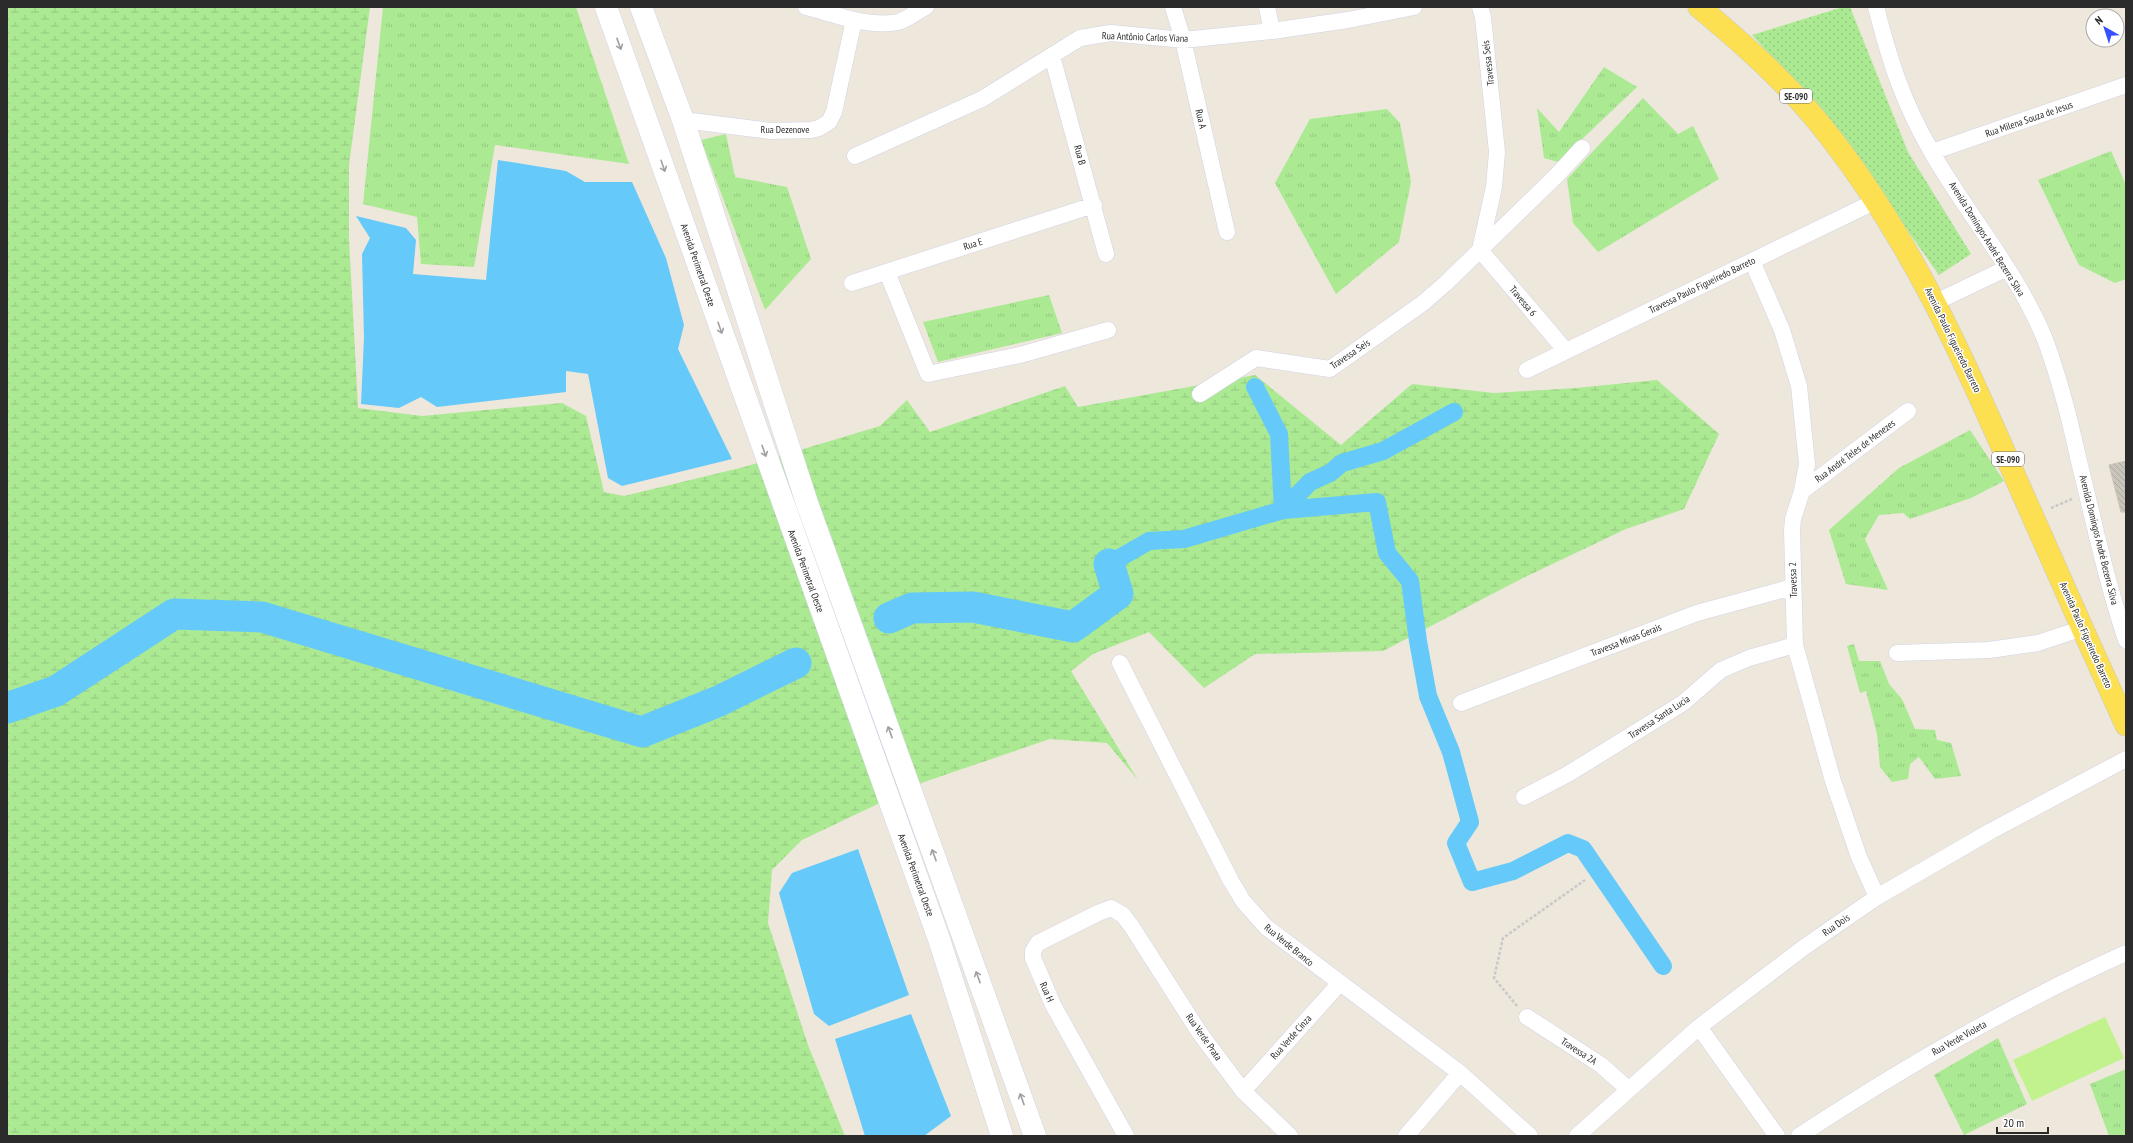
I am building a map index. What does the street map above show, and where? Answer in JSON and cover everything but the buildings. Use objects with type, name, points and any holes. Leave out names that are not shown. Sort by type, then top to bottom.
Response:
[{"type":"main road","name":"Avenida Perimetral Oeste","points":[[606,7],[939,939],[1002,1136]]},
{"type":"main road","points":[[641,7],[683,120],[807,503],[1035,1136]]},
{"type":"main road","name":"Avenida Paulo Figueiredo Barreto","points":[[1699,7],[1766,64],[1796,97],[1831,138],[1876,201],[1907,250],[1936,302],[1980,395],[2126,725]]},
{"type":"street","points":[[806,7],[823,9],[854,20],[877,22],[899,14],[926,7]]},
{"type":"street","name":"Rua A","points":[[1173,7],[1183,40],[1227,232]]},
{"type":"street","points":[[1267,7],[1272,31]]},
{"type":"street","name":"Rua Antônio Carlos Viana","points":[[855,156],[982,99],[1080,38],[1101,34],[1183,40],[1272,31],[1348,20],[1414,7]]},
{"type":"street","name":"Avenida Domingos André Bezerra Silva","points":[[1876,7],[1899,86],[1906,104],[1932,152],[2007,268],[2044,337],[2066,404],[2109,586],[2126,640]]},
{"type":"street","name":"Travessa Seis","points":[[1480,250],[1494,187],[1497,152],[1481,12]]},
{"type":"street","name":"Rua Dezenove","points":[[683,120],[771,131],[819,128],[829,122],[834,112],[854,20]]},
{"type":"street","name":"Rua B","points":[[1052,56],[1094,205],[1106,254]]},
{"type":"street","name":"Rua Milena Souza de Jesus","points":[[1932,152],[2126,85]]},
{"type":"street","name":"Travessa Seis","points":[[1200,394],[1256,358],[1330,369],[1423,303],[1446,283],[1558,174],[1582,148]]},
{"type":"street","name":"Travessa Paulo Figueiredo Barreto","points":[[1527,370],[1876,201]]},
{"type":"street","name":"Rua E","points":[[852,283],[1094,205]]},
{"type":"street","name":"Travessa 6","points":[[1480,250],[1566,351]]},
{"type":"street","name":"Travessa 2","points":[[1752,261],[1782,330],[1799,386],[1807,464],[1802,491],[1793,519],[1795,645],[1830,774],[1859,857],[1877,897]]},
{"type":"street","points":[[1936,302],[2007,268]]},
{"type":"street","points":[[887,272],[928,374],[1020,355],[1108,330]]},
{"type":"street","name":"Rua André Teles de Menezes","points":[[1802,491],[1908,411]]},
{"type":"street","name":"Travessa Minas Gerais","points":[[1461,703],[1697,613],[1793,587]]},
{"type":"street","points":[[1897,653],[1988,650],[2038,643],[2083,628]]},
{"type":"street","name":"Travessa Santa Lucia","points":[[1524,797],[1568,774],[1683,702],[1721,670],[1749,658],[1795,645]]},
{"type":"street","name":"Rua Verde Branco","points":[[1120,663],[1231,881],[1243,901],[1266,927],[1460,1073],[1530,1136]]},
{"type":"street","name":"Rua Dois","points":[[1577,1136],[1699,1027],[1803,948],[1877,897],[1991,831],[2126,759]]},
{"type":"street","name":"Rua H","points":[[1126,1136],[1053,1005],[1034,962],[1033,951],[1038,943],[1109,909],[1119,911],[1132,927]]},
{"type":"street","name":"Rua Verde Prata","points":[[1132,927],[1199,1032],[1243,1091],[1290,1136]]},
{"type":"street","name":"Rua Verde Violeta","points":[[1800,1136],[1891,1077],[1944,1045],[2075,976],[2126,953]]},
{"type":"street","name":"Rua Verde Cinza","points":[[1243,1091],[1340,983]]},
{"type":"street","name":"Travessa 2A","points":[[1526,1017],[1601,1065],[1628,1089]]},
{"type":"street","points":[[1699,1027],[1777,1136]]},
{"type":"street","points":[[1406,1136],[1460,1073]]},
{"type":"path","points":[[2033,516],[2087,493]]},
{"type":"path","points":[[1526,1017],[1494,978],[1503,938],[1585,880]]},
{"type":"green space","points":[[7,7],[370,7],[349,165],[349,239],[358,408],[422,416],[562,403],[586,416],[604,492],[624,496],[744,467],[880,426],[907,400],[930,432],[1065,386],[1078,407],[1255,375],[1341,445],[1412,384],[1494,393],[1576,388],[1657,380],[1719,434],[1684,509],[1626,529],[1521,579],[1383,651],[1255,654],[1204,688],[1149,632],[1093,654],[1071,671],[1138,780],[1107,743],[1050,739],[924,782],[802,840],[772,870],[768,923],[808,1045],[845,1136],[7,1136]]},
{"type":"green space","points":[[383,7],[576,7],[629,164],[495,145],[474,267],[421,264],[417,217],[363,204]]},
{"type":"green space","points":[[1843,7],[1850,7],[1908,152],[1971,254],[1939,275],[1828,118],[1752,35]]},
{"type":"green space","points":[[1604,67],[1637,87],[1558,162],[1544,158],[1537,108],[1559,132]]},
{"type":"green space","points":[[1643,98],[1678,134],[1693,126],[1719,179],[1598,252],[1573,223],[1567,179]]},
{"type":"green space","points":[[1387,109],[1400,123],[1411,182],[1399,242],[1336,294],[1275,183],[1310,119]]},
{"type":"green space","points":[[726,134],[735,177],[787,187],[811,259],[765,310],[701,140]]},
{"type":"green space","points":[[2111,151],[2126,185],[2126,279],[2115,283],[2079,265],[2038,180]]},
{"type":"green space","points":[[1049,295],[1062,333],[938,362],[923,322]]},
{"type":"green space","points":[[1970,430],[2004,481],[1971,498],[1910,519],[1903,513],[1879,515],[1865,539],[1888,590],[1846,584],[1829,530],[1899,468]]},
{"type":"green space","points":[[1854,644],[1859,661],[1880,661],[1889,684],[1902,699],[1915,729],[1935,730],[1937,740],[1951,743],[1961,776],[1935,779],[1919,757],[1910,764],[1908,779],[1892,782],[1880,767],[1877,734],[1866,691],[1860,693],[1847,646]]},
{"type":"green space","points":[[2105,1017],[2124,1058],[2032,1101],[2013,1060]]},
{"type":"green space","points":[[1998,1038],[2027,1104],[1964,1135],[1934,1075]]},
{"type":"green space","points":[[2126,1069],[2126,1136],[2109,1136],[2090,1084]]},
{"type":"water","points":[[498,160],[566,171],[585,182],[632,182],[666,258],[684,325],[678,349],[732,459],[622,486],[608,478],[588,374],[566,371],[566,392],[437,407],[421,397],[399,408],[361,404],[364,338],[362,254],[370,238],[356,216],[406,228],[416,240],[413,274],[486,280]]},
{"type":"water","points":[[858,849],[909,995],[829,1026],[814,1014],[779,893],[792,873]]},
{"type":"water","points":[[911,1014],[951,1116],[924,1136],[865,1136],[835,1039]]},
{"type":"waterway","points":[[1255,387],[1279,434],[1283,510]]},
{"type":"waterway","points":[[1283,510],[1310,482],[1330,473],[1342,463],[1383,451],[1454,412]]},
{"type":"waterway","points":[[1109,564],[1149,541],[1184,539],[1283,510],[1377,502],[1387,553],[1410,581],[1418,641],[1428,696],[1451,752],[1470,822],[1456,843],[1472,882],[1513,871],[1568,843],[1583,849],[1663,966]]},
{"type":"waterway","points":[[889,618],[912,608],[973,607],[1073,627],[1118,594],[1109,564]]},
{"type":"waterway","points":[[7,708],[56,691],[174,614],[262,617],[642,732],[719,701],[796,663]]}]
